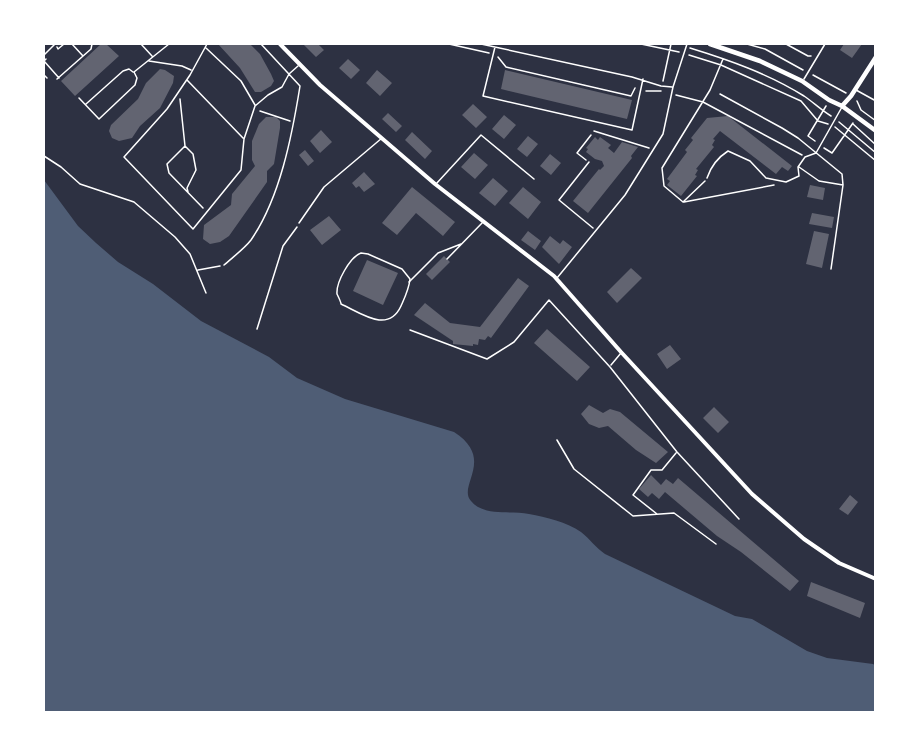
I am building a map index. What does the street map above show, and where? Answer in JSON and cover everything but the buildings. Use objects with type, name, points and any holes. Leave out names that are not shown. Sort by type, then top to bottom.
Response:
[{"type":"street","points":[[280,44],[320,85],[435,184],[557,279],[621,352],[753,494],[804,539],[839,563],[876,579]]},
{"type":"street","points":[[710,44],[760,61],[802,81],[876,131]]},
{"type":"street","points":[[842,106],[873,67],[876,57]]},
{"type":"lane","points":[[44,55],[55,44]]},
{"type":"lane","points":[[141,44],[153,57]]},
{"type":"lane","points":[[134,72],[169,44]]},
{"type":"lane","points":[[224,265],[250,242],[266,213],[294,122],[300,87],[261,44]]},
{"type":"lane","points":[[481,44],[643,80],[661,87],[673,87]]},
{"type":"lane","points":[[802,81],[825,44]]},
{"type":"lane","points":[[255,108],[241,81],[206,45],[187,80],[167,109],[124,158],[193,229],[242,170],[244,139],[255,108],[268,95],[282,87],[300,64]]},
{"type":"lane","points":[[557,279],[625,195],[663,134],[673,87],[687,45]]},
{"type":"lane","points":[[495,47],[483,96],[632,130],[643,80]]},
{"type":"lane","points":[[148,61],[182,66],[192,71]]},
{"type":"lane","points":[[79,98],[85,105],[99,119],[135,85],[137,78],[134,72],[129,69],[123,71],[85,105]]},
{"type":"lane","points":[[44,75],[47,78]]},
{"type":"lane","points":[[187,80],[244,139]]},
{"type":"lane","points":[[855,89],[876,101]]},
{"type":"lane","points":[[720,94],[782,128],[842,174],[843,185],[831,270]]},
{"type":"lane","points":[[707,178],[710,168],[720,156],[728,151],[750,161],[766,178],[786,183],[799,176],[798,167],[805,157],[816,153],[842,106]]},
{"type":"lane","points":[[594,131],[649,148]]},
{"type":"lane","points":[[435,184],[480,135],[534,179]]},
{"type":"lane","points":[[299,223],[324,187],[382,137]]},
{"type":"lane","points":[[589,162],[558,200],[593,228]]},
{"type":"lane","points":[[798,167],[819,181],[843,185]]},
{"type":"lane","points":[[447,259],[483,222]]},
{"type":"lane","points":[[410,282],[438,254],[461,244]]},
{"type":"lane","points":[[410,330],[487,359],[514,342],[549,300],[610,367],[677,452],[739,519]]},
{"type":"lane","points":[[610,367],[621,352]]},
{"type":"lane","points":[[557,440],[574,469],[633,516],[674,513],[716,544]]},
{"type":"lane","points":[[658,515],[633,495],[651,470],[662,470],[677,452]]},
{"type":"path","points":[[72,44],[83,56]]},
{"type":"path","points":[[51,55],[44,62],[58,79],[92,49],[92,44]]},
{"type":"path","points":[[449,44],[496,55],[506,67],[631,96],[634,88],[660,93],[671,44]]},
{"type":"path","points":[[641,44],[683,53],[721,65],[801,101],[818,121],[832,125],[876,161]]},
{"type":"path","points":[[747,44],[765,49],[851,96],[858,102],[861,110],[876,121]]},
{"type":"path","points":[[786,44],[808,56],[814,55]]},
{"type":"path","points":[[687,45],[766,75],[805,96],[849,129],[876,153]]},
{"type":"path","points":[[724,58],[703,102],[662,168],[663,186],[683,202],[786,183]]},
{"type":"path","points":[[178,93],[184,146],[193,154],[196,170],[187,188],[188,193]]},
{"type":"path","points":[[672,94],[703,102],[805,157]]},
{"type":"path","points":[[829,100],[808,136],[820,145],[832,153],[856,118]]},
{"type":"path","points":[[255,108],[294,122]]},
{"type":"path","points":[[852,124],[876,145]]},
{"type":"path","points":[[589,162],[577,153],[594,131]]},
{"type":"path","points":[[184,146],[167,164],[167,169],[200,205]]},
{"type":"path","points":[[44,156],[80,184],[134,202],[175,237],[190,254],[206,293]]},
{"type":"path","points":[[683,202],[707,178]]},
{"type":"path","points":[[257,329],[283,246],[299,223]]},
{"type":"path","points":[[362,253],[402,269],[408,274],[410,282],[398,312],[388,320],[379,321],[341,304],[337,295],[338,286],[351,259],[362,253]]},
{"type":"path","points":[[197,270],[224,265]]},
{"type":"water","points":[[44,180],[78,226],[96,243],[118,262],[153,284],[201,321],[269,357],[297,378],[345,399],[454,432],[466,442],[472,452],[474,462],[468,495],[476,506],[490,511],[529,514],[563,523],[581,532],[605,554],[735,616],[752,619],[807,651],[827,658],[873,664],[876,666],[875,712],[44,712]]}]
